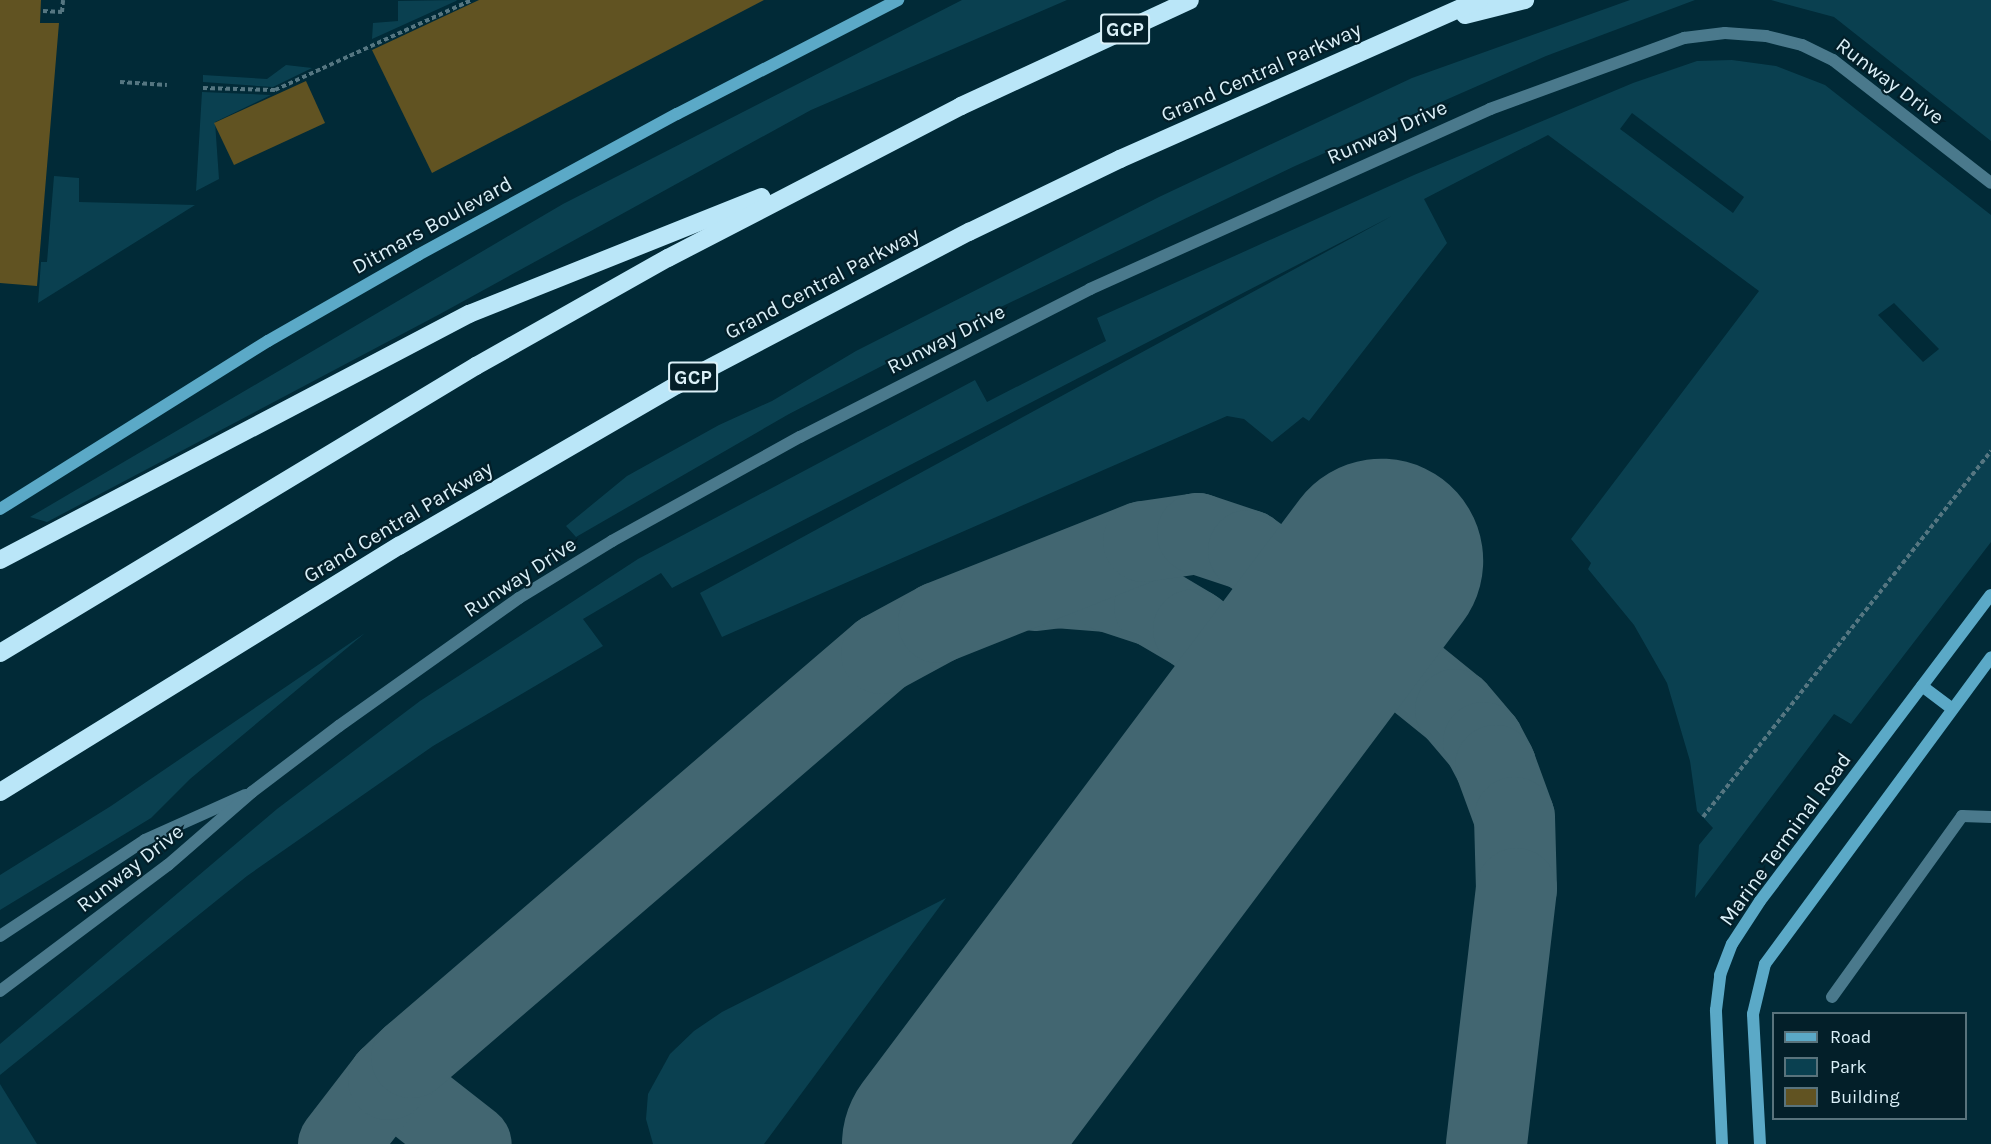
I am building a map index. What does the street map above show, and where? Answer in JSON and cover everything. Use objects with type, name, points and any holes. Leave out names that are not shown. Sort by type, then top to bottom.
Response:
[{"type":"highway","name":"GCP","points":[[0,653],[476,366],[677,253],[863,156],[1190,0]]},
{"type":"highway","name":"Grand Central Parkway","points":[[0,792],[399,546],[687,380],[969,232],[1120,159],[1479,0]]},
{"type":"highway","points":[[1420,26],[1525,0]]},
{"type":"highway","points":[[0,560],[469,314],[863,156]]},
{"type":"street","name":"Ditmars Boulevard","points":[[0,509],[381,276],[574,169],[898,0]]},
{"type":"street","name":"Runway Drive","points":[[0,991],[168,865],[252,792],[519,598],[612,542],[800,437],[994,337],[1191,242],[1490,109],[1643,51],[1684,39],[1725,33],[1766,36],[1816,50],[1991,183]]},
{"type":"street","name":"Marine Terminal Road","points":[[1722,1144],[1716,1010],[1726,958],[1760,901],[1991,595]]},
{"type":"street","points":[[1760,1144],[1753,1014],[1765,964],[1991,657]]},
{"type":"street","points":[[1923,686],[1952,709]]},
{"type":"street","points":[[0,936],[145,840],[252,792]]},
{"type":"street","points":[[1832,997],[1962,816],[1991,817]]},
{"type":"path","points":[[43,11],[62,12],[63,0]]},
{"type":"path","points":[[202,88],[275,90],[472,0]]},
{"type":"path","points":[[120,82],[167,85]]},
{"type":"path","points":[[1703,817],[1991,451]]},
{"type":"green space","points":[[457,0],[372,39],[373,23],[398,21],[398,1]]},
{"type":"green space","points":[[962,0],[1067,0],[811,110],[440,314],[47,522],[30,517],[563,204]]},
{"type":"green space","points":[[1630,0],[1695,0],[1546,56],[1295,166],[934,339],[789,414],[576,537],[566,526],[627,476],[719,425],[772,401],[856,351],[1159,197],[1412,78]]},
{"type":"green space","points":[[1771,0],[1991,0],[1991,141],[1834,17]]},
{"type":"green space","points":[[1732,60],[1776,66],[1825,85],[1991,215],[1991,542],[1851,724],[1834,714],[1695,898],[1699,845],[1713,828],[1697,811],[1690,761],[1667,683],[1634,625],[1588,569],[1591,563],[1571,539],[1759,291],[1548,135],[1424,199],[1447,243],[1309,421],[1303,417],[1272,442],[1244,419],[1227,416],[722,637],[700,593],[1392,216],[672,588],[661,573],[583,619],[603,646],[433,746],[247,876],[0,1075],[0,1044],[277,809],[420,701],[638,559],[975,380],[987,402],[1106,341],[1097,318],[1414,175],[1633,83],[1697,61]],"holes":[[[1632,113],[1744,197],[1733,213],[1620,129]],[[1894,303],[1939,349],[1923,362],[1878,315]]]},
{"type":"green space","points":[[286,65],[312,68],[273,87],[203,82],[203,75],[267,79]]},
{"type":"green space","points":[[202,92],[271,95],[215,122],[219,179],[196,191]]},
{"type":"green space","points":[[54,176],[79,178],[79,202],[195,205],[38,303],[41,262],[47,262]]},
{"type":"green space","points":[[365,633],[190,779],[151,818],[0,910],[0,875],[111,806]]},
{"type":"green space","points":[[946,898],[764,1144],[653,1144],[646,1119],[648,1094],[670,1054],[694,1031],[722,1012]]},
{"type":"green space","points":[[0,1084],[37,1144],[0,1144]]},
{"type":"building","points":[[0,0],[41,0],[40,23],[59,23],[37,286],[0,283]]},
{"type":"building","points":[[479,0],[764,0],[432,173],[372,50]]},
{"type":"building","points":[[306,81],[325,123],[234,165],[214,123]]},
{"type":"taxiway","points":[[338,1144],[388,1079],[411,1057],[881,653],[938,622],[1143,541],[1197,533],[1248,550],[1340,616],[1455,709],[1483,742],[1495,765],[1514,817],[1516,888],[1486,1144]]},
{"type":"taxiway","points":[[1034,590],[1057,587],[1108,591],[1154,606],[1193,629],[1281,694]]},
{"type":"taxiway","points":[[388,1079],[471,1144]]},
{"type":"runway","points":[[944,1144],[1381,561]]}]
